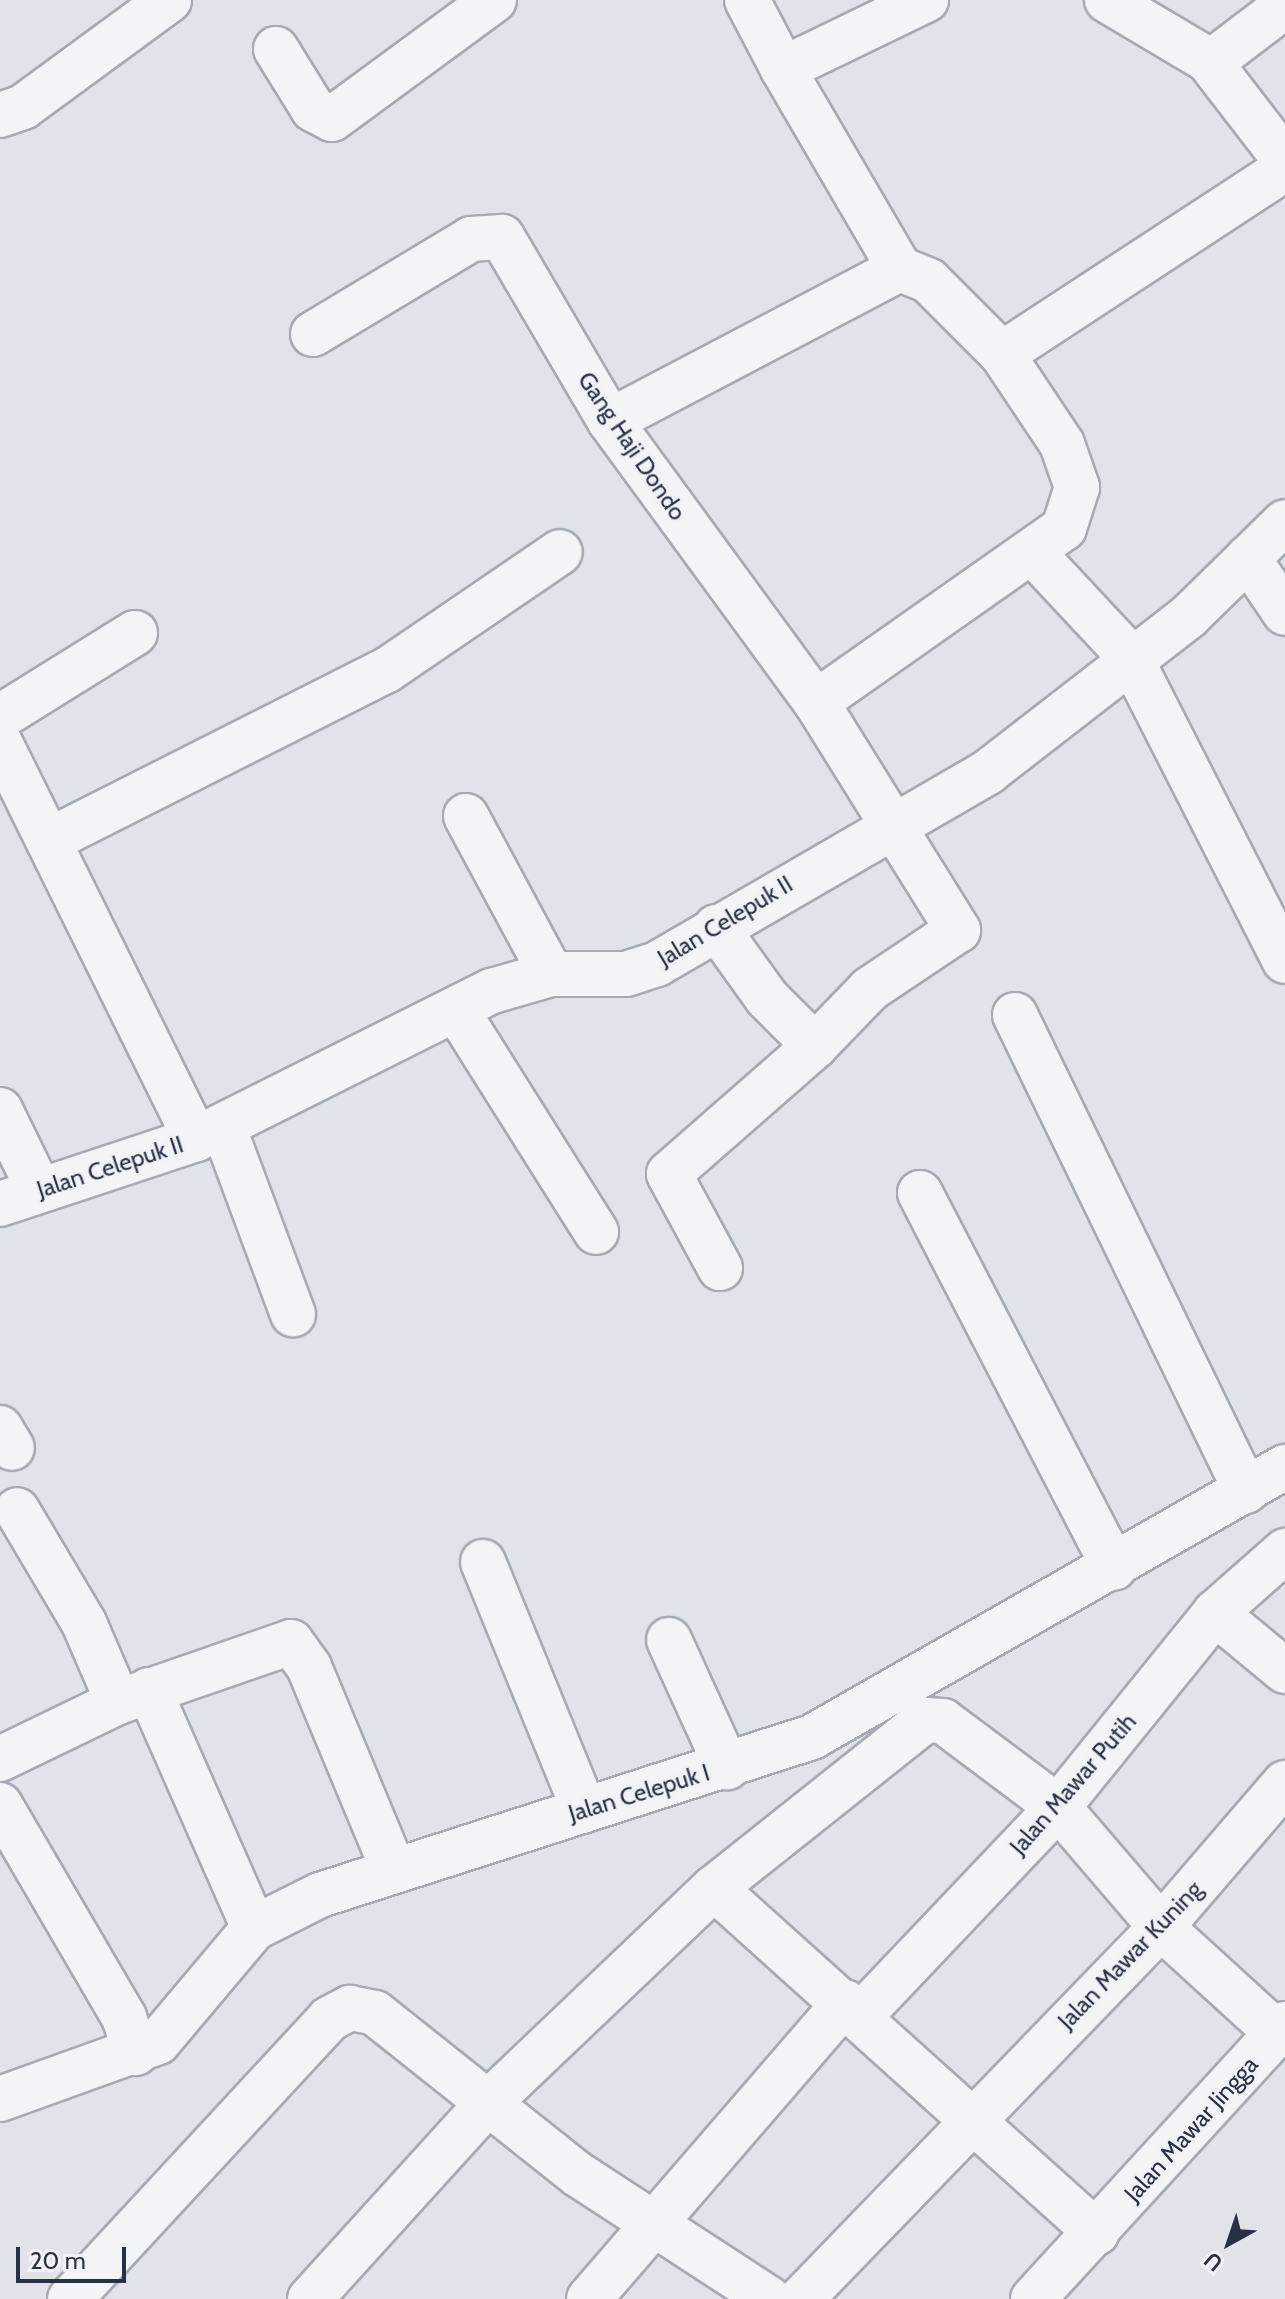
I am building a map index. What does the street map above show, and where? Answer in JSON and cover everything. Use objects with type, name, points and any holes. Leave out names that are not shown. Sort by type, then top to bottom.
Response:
[{"type":"street","points":[[0,115],[23,107],[169,0]]},
{"type":"street","points":[[276,49],[313,109],[332,119],[494,0]]},
{"type":"street","points":[[747,0],[783,69],[900,269],[929,281],[1002,354],[1062,444],[1077,487],[1064,528],[1034,554],[816,702]]},
{"type":"street","points":[[783,69],[926,0]]},
{"type":"street","points":[[1107,0],[1208,60],[1285,160]]},
{"type":"street","points":[[1223,53],[1285,6]]},
{"type":"street","points":[[1002,354],[1285,169]]},
{"type":"street","name":"Gang Haji Dondo","points":[[313,334],[471,239],[497,234],[610,421],[816,702],[892,829],[958,930],[870,989],[815,1046]]},
{"type":"street","points":[[610,421],[900,269]]},
{"type":"street","name":"Jalan Celepuk II","points":[[20,1197],[209,1132],[326,1069],[457,1011],[551,974],[626,974],[716,927],[988,772],[1130,657],[1189,616],[1285,522]]},
{"type":"street","points":[[52,839],[387,670],[560,552]]},
{"type":"street","points":[[1034,554],[1130,657],[1285,961]]},
{"type":"street","points":[[1248,558],[1285,613]]},
{"type":"street","points":[[0,717],[135,633]]},
{"type":"street","points":[[0,743],[209,1132],[293,1314]]},
{"type":"street","points":[[466,816],[551,974]]},
{"type":"street","points":[[716,927],[767,998],[815,1046],[669,1174],[720,1268]]},
{"type":"street","points":[[457,1011],[596,1232]]},
{"type":"street","points":[[1015,1015],[1246,1491]]},
{"type":"street","points":[[0,1110],[20,1197]]},
{"type":"street","points":[[920,1193],[1114,1568]]},
{"type":"street","name":"Jalan Celepuk I","points":[[0,2099],[136,2053],[158,2042],[254,1928],[320,1895],[727,1767],[812,1737],[1114,1568],[1285,1467]]},
{"type":"street","points":[[17,1510],[84,1623],[133,1696],[254,1928]]},
{"type":"street","name":"Jalan Mawar Putih","points":[[589,2299],[852,2009],[1058,1807],[1215,1613],[1285,1551]]},
{"type":"street","points":[[483,1562],[584,1810]]},
{"type":"street","points":[[1215,1613],[1285,1671]]},
{"type":"street","points":[[669,1640],[727,1767]]},
{"type":"street","points":[[0,1759],[133,1696],[291,1642],[309,1667],[394,1871]]},
{"type":"street","points":[[310,2299],[486,2105],[714,1888],[925,1720],[943,1721],[1058,1807],[1161,1927],[1281,2029]]},
{"type":"street","name":"Jalan Mawar Kuning","points":[[801,2299],[968,2120],[1161,1927],[1285,1783]]},
{"type":"street","points":[[0,1805],[124,2017],[136,2053]]},
{"type":"street","points":[[714,1888],[852,2009],[968,2120],[1097,2233]]},
{"type":"street","points":[[70,2299],[329,2019],[350,2008],[375,2013],[486,2105],[621,2204],[659,2222],[769,2299]]},
{"type":"street","name":"Jalan Mawar Jingga","points":[[1033,2299],[1097,2233],[1281,2029]]}]
